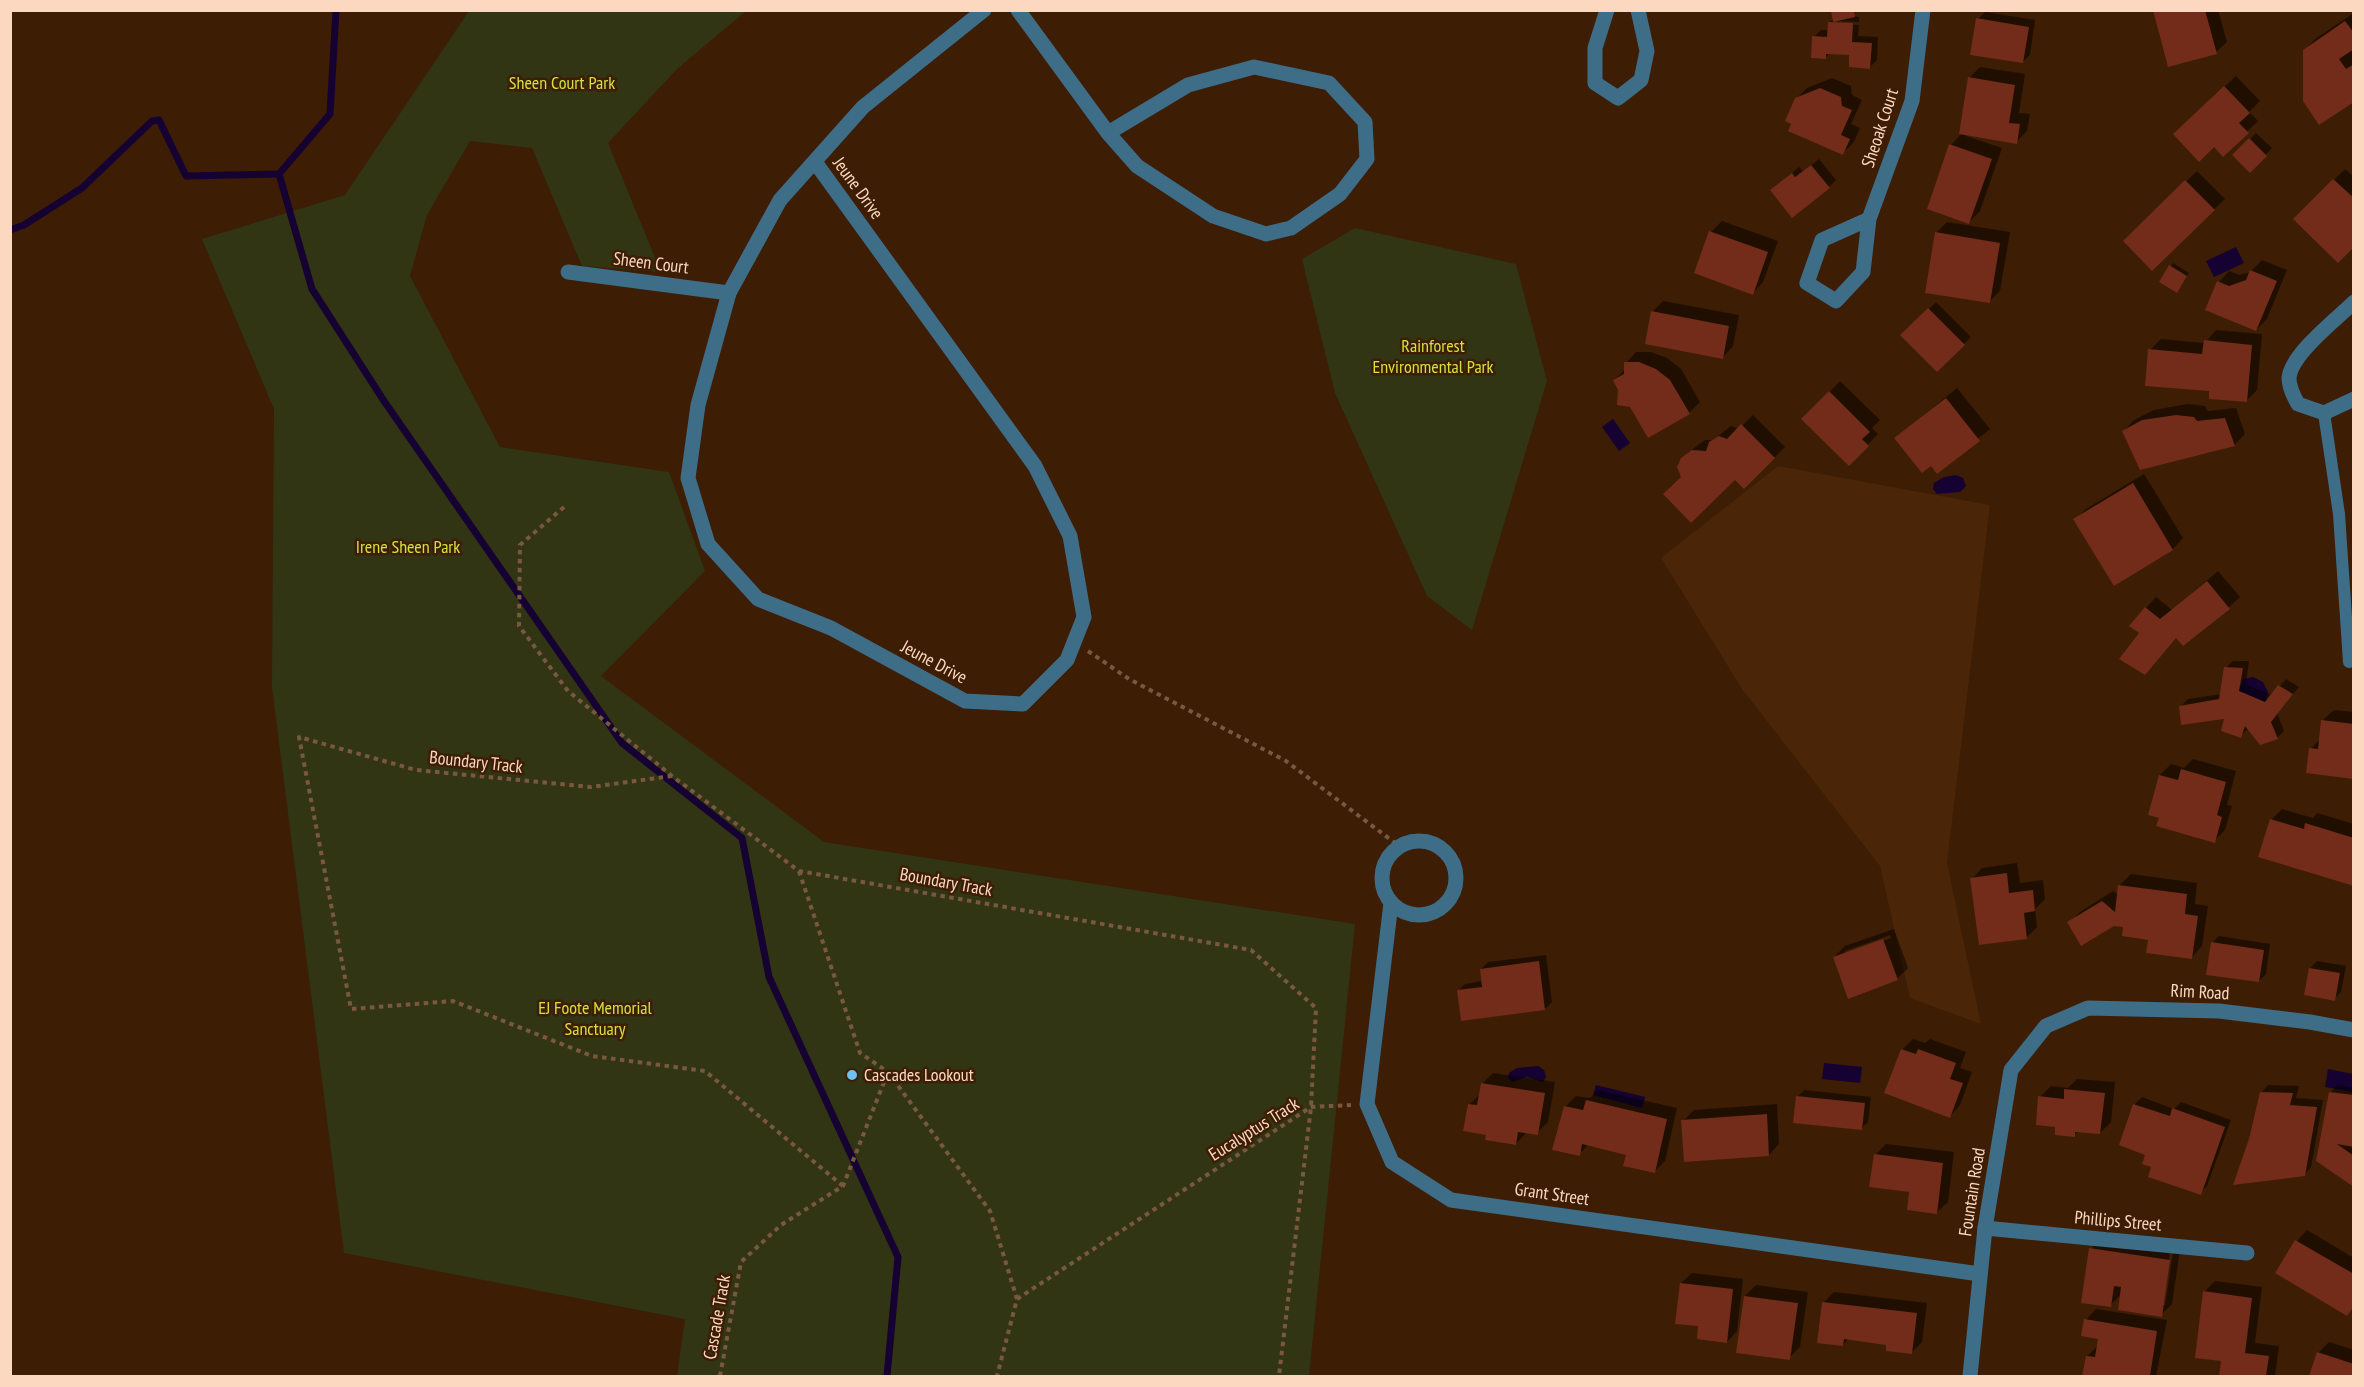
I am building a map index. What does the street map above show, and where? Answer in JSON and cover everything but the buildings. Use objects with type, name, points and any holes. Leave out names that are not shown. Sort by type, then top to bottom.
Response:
[{"type":"street","name":"Jeune Drive","points":[[815,162],[1035,466],[1070,536],[1084,617],[1067,660],[1023,704],[965,701],[831,628],[758,599],[708,544],[688,478],[698,405],[729,293],[780,200],[862,107],[984,10]]},
{"type":"street","points":[[1018,10],[1108,133],[1137,166],[1213,216],[1266,234],[1291,228],[1340,194],[1367,159],[1365,122],[1329,82],[1254,67],[1188,85],[1108,133]]},
{"type":"street","points":[[1607,10],[1595,48],[1595,83],[1618,98],[1641,80],[1647,51],[1638,10]]},
{"type":"street","name":"Sheoak Court","points":[[1869,219],[1822,240],[1807,283],[1836,301],[1863,272],[1869,219],[1912,101],[1923,10]]},
{"type":"street","name":"Sheen Court","points":[[568,272],[729,293]]},
{"type":"street","points":[[2354,302],[2295,361],[2289,377],[2292,392],[2298,404],[2324,413],[2354,399]]},
{"type":"street","points":[[1412,841],[1424,841],[1437,845],[1447,853],[1454,864],[1455,890],[1449,901],[1439,910],[1427,915],[1414,915],[1401,911],[1385,894],[1382,873],[1385,862],[1399,846],[1412,841]]},
{"type":"street","points":[[1367,1104],[1391,903]]},
{"type":"street","name":"Rim Road","points":[[2046,1026],[2088,1008],[2219,1011],[2354,1030]]},
{"type":"street","name":"Fountain Road","points":[[1970,1377],[1985,1228],[2012,1070],[2046,1026]]},
{"type":"street","name":"Grant Street","points":[[1367,1104],[1392,1162],[1450,1200],[1980,1274]]},
{"type":"street","name":"Phillips Street","points":[[1985,1228],[2247,1252]]},
{"type":"lane","points":[[2324,413],[2339,514],[2349,662]]},
{"type":"path","points":[[564,507],[520,545],[519,626],[568,691],[672,776]]},
{"type":"path","points":[[1074,641],[1129,679],[1286,761],[1399,846]]},
{"type":"path","name":"Boundary Track","points":[[843,1186],[705,1071],[592,1056],[453,1001],[351,1009],[299,737],[416,770],[591,787],[672,776],[799,871],[1251,950],[1316,1008],[1311,1107]]},
{"type":"path","points":[[799,871],[860,1053],[888,1072],[990,1210],[1017,1299],[997,1377]]},
{"type":"path","points":[[843,1186],[888,1072]]},
{"type":"path","points":[[1311,1107],[1367,1104]]},
{"type":"path","name":"Eucalyptus Track","points":[[1017,1299],[1311,1107]]},
{"type":"path","name":"Eucalyptus Track","points":[[1279,1376],[1311,1107]]},
{"type":"path","name":"Cascade Track","points":[[720,1377],[741,1262],[781,1225],[843,1186]]},
{"type":"shaded area","points":[[2236,247],[2244,263],[2214,277],[2206,261]]},
{"type":"shaded area","points":[[1613,419],[1630,443],[1619,451],[1602,427]]},
{"type":"shaded area","points":[[1778,466],[1990,505],[1947,863],[1981,1024],[1910,998],[1880,866],[1742,689],[1661,558]]},
{"type":"shaded area","points":[[1956,475],[1963,478],[1966,486],[1960,492],[1937,494],[1933,489],[1934,483],[1944,477]]},
{"type":"shaded area","points":[[2253,677],[2263,682],[2268,692],[2265,702],[2239,691],[2243,679]]},
{"type":"shaded area","points":[[1824,1063],[1862,1067],[1860,1083],[1822,1079]]},
{"type":"shaded area","points":[[1538,1066],[1544,1070],[1546,1077],[1543,1082],[1527,1077],[1512,1082],[1508,1078],[1509,1073],[1517,1068]]},
{"type":"shaded area","points":[[2328,1069],[2353,1074],[2353,1092],[2325,1087]]},
{"type":"shaded area","points":[[1596,1085],[1645,1097],[1642,1108],[1593,1095]]},
{"type":"green space","name":"EJ Foote Memorial Sanctuary","points":[[469,11],[746,11],[677,69],[608,143],[661,272],[582,266],[532,148],[470,141],[427,215],[410,276],[500,447],[669,472],[705,571],[601,676],[824,842],[1355,924],[1309,1376],[677,1376],[685,1319],[344,1253],[272,687],[274,409],[202,239],[345,195]]},
{"type":"green space","name":"Rainforest Environmental Park","points":[[1355,228],[1516,264],[1547,381],[1472,630],[1427,596],[1335,393],[1302,259]]},
{"type":"waterway","points":[[10,230],[24,225],[82,188],[152,121],[159,120],[186,176],[279,174],[330,114],[336,10]]},
{"type":"waterway","points":[[279,174],[312,289],[384,401],[622,743],[742,838],[769,977],[898,1257],[887,1376]]},
{"type":"place","name":"Cascades Lookout","points":[[852,1075]]},
{"type":"park label","name":"Sheen Court Park","points":[[562,83]]},
{"type":"park label","name":"Irene Sheen Park","points":[[408,547]]}]
